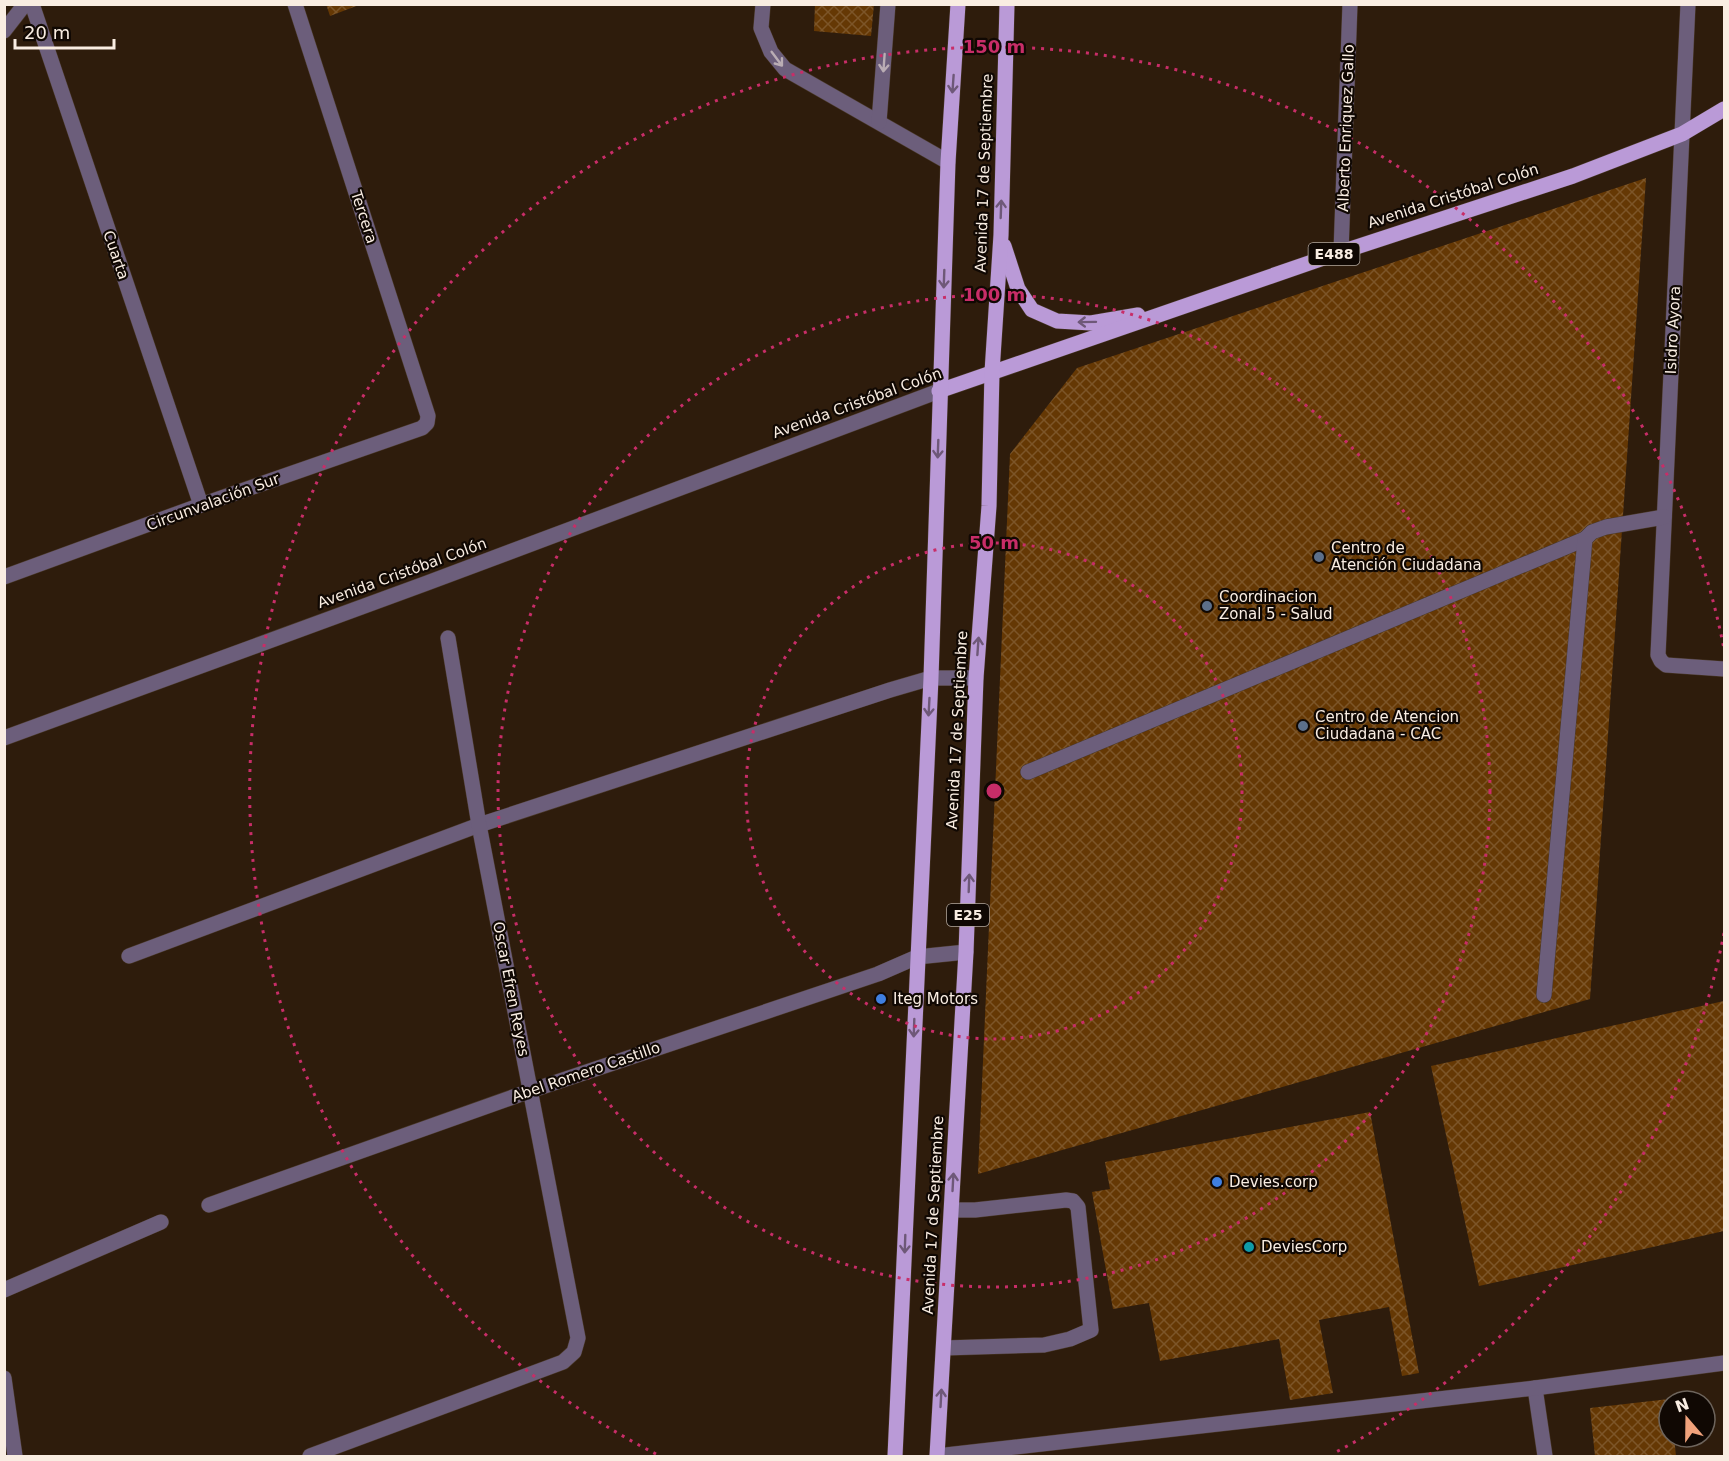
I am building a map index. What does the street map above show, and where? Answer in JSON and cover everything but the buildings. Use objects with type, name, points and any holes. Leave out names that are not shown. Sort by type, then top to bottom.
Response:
[{"type":"main road","name":"Avenida 17 de Septiembre","points":[[895,1456],[930,678],[948,162],[958,4]]},
{"type":"main road","name":"Avenida 17 de Septiembre","points":[[937,1456],[966,952],[976,678],[989,506],[992,372],[1001,235],[1007,4]]},
{"type":"main road","name":"Avenida Cristóbal Colón","points":[[939,391],[1341,252],[1573,176],[1682,134],[1725,109]]},
{"type":"main road","points":[[1001,235],[1018,289],[1032,310],[1057,321],[1091,323],[1186,306]]},
{"type":"street","points":[[4,31],[25,4]]},
{"type":"street","name":"Cuarta","points":[[32,4],[201,505]]},
{"type":"street","name":"Tercera","points":[[295,4],[428,416],[427,423],[422,428]]},
{"type":"street","points":[[763,4],[761,28],[771,52],[785,69],[948,162]]},
{"type":"street","points":[[879,122],[888,4]]},
{"type":"street","name":"Alberto Enriquez Gallo","points":[[1341,252],[1350,4]]},
{"type":"street","name":"Isidro Ayora","points":[[1688,4],[1658,655],[1666,665],[1725,669]]},
{"type":"street","name":"Avenida Cristóbal Colón","points":[[4,738],[427,583],[939,391]]},
{"type":"street","name":"Circunvalación Sur","points":[[4,577],[422,428]]},
{"type":"street","points":[[1028,772],[1585,539],[1592,532],[1606,527],[1664,517]]},
{"type":"street","points":[[1544,995],[1585,539]]},
{"type":"street","name":"Oscar Efren Reyes","points":[[310,1456],[563,1362],[574,1352],[578,1338],[480,825],[447,638]]},
{"type":"street","points":[[129,956],[480,825],[879,693],[930,678],[976,678]]},
{"type":"street","name":"Abel Romero Castillo","points":[[209,1205],[530,1090],[878,974],[916,957],[966,952]]},
{"type":"street","points":[[944,1348],[1044,1345],[1070,1339],[1091,1330],[1078,1207],[1074,1202],[1066,1200],[975,1210],[952,1210]]},
{"type":"street","points":[[4,1290],[161,1222]]},
{"type":"street","points":[[937,1456],[1535,1388],[1725,1364]]},
{"type":"street","points":[[4,1378],[15,1456]]},
{"type":"street","points":[[1535,1388],[1545,1456]]},
{"type":"place","name":"Centro de Atención Ciudadana","points":[[1319,557]]},
{"type":"place","name":"Coordinacion Zonal 5 - Salud","points":[[1207,606]]},
{"type":"place","name":"Centro de Atencion Ciudadana - CAC","points":[[1303,726]]},
{"type":"place","name":"Iteg Motors","points":[[881,999]]},
{"type":"place","name":"Devies.corp","points":[[1217,1182]]},
{"type":"place","name":"DeviesCorp","points":[[1249,1247]]}]
